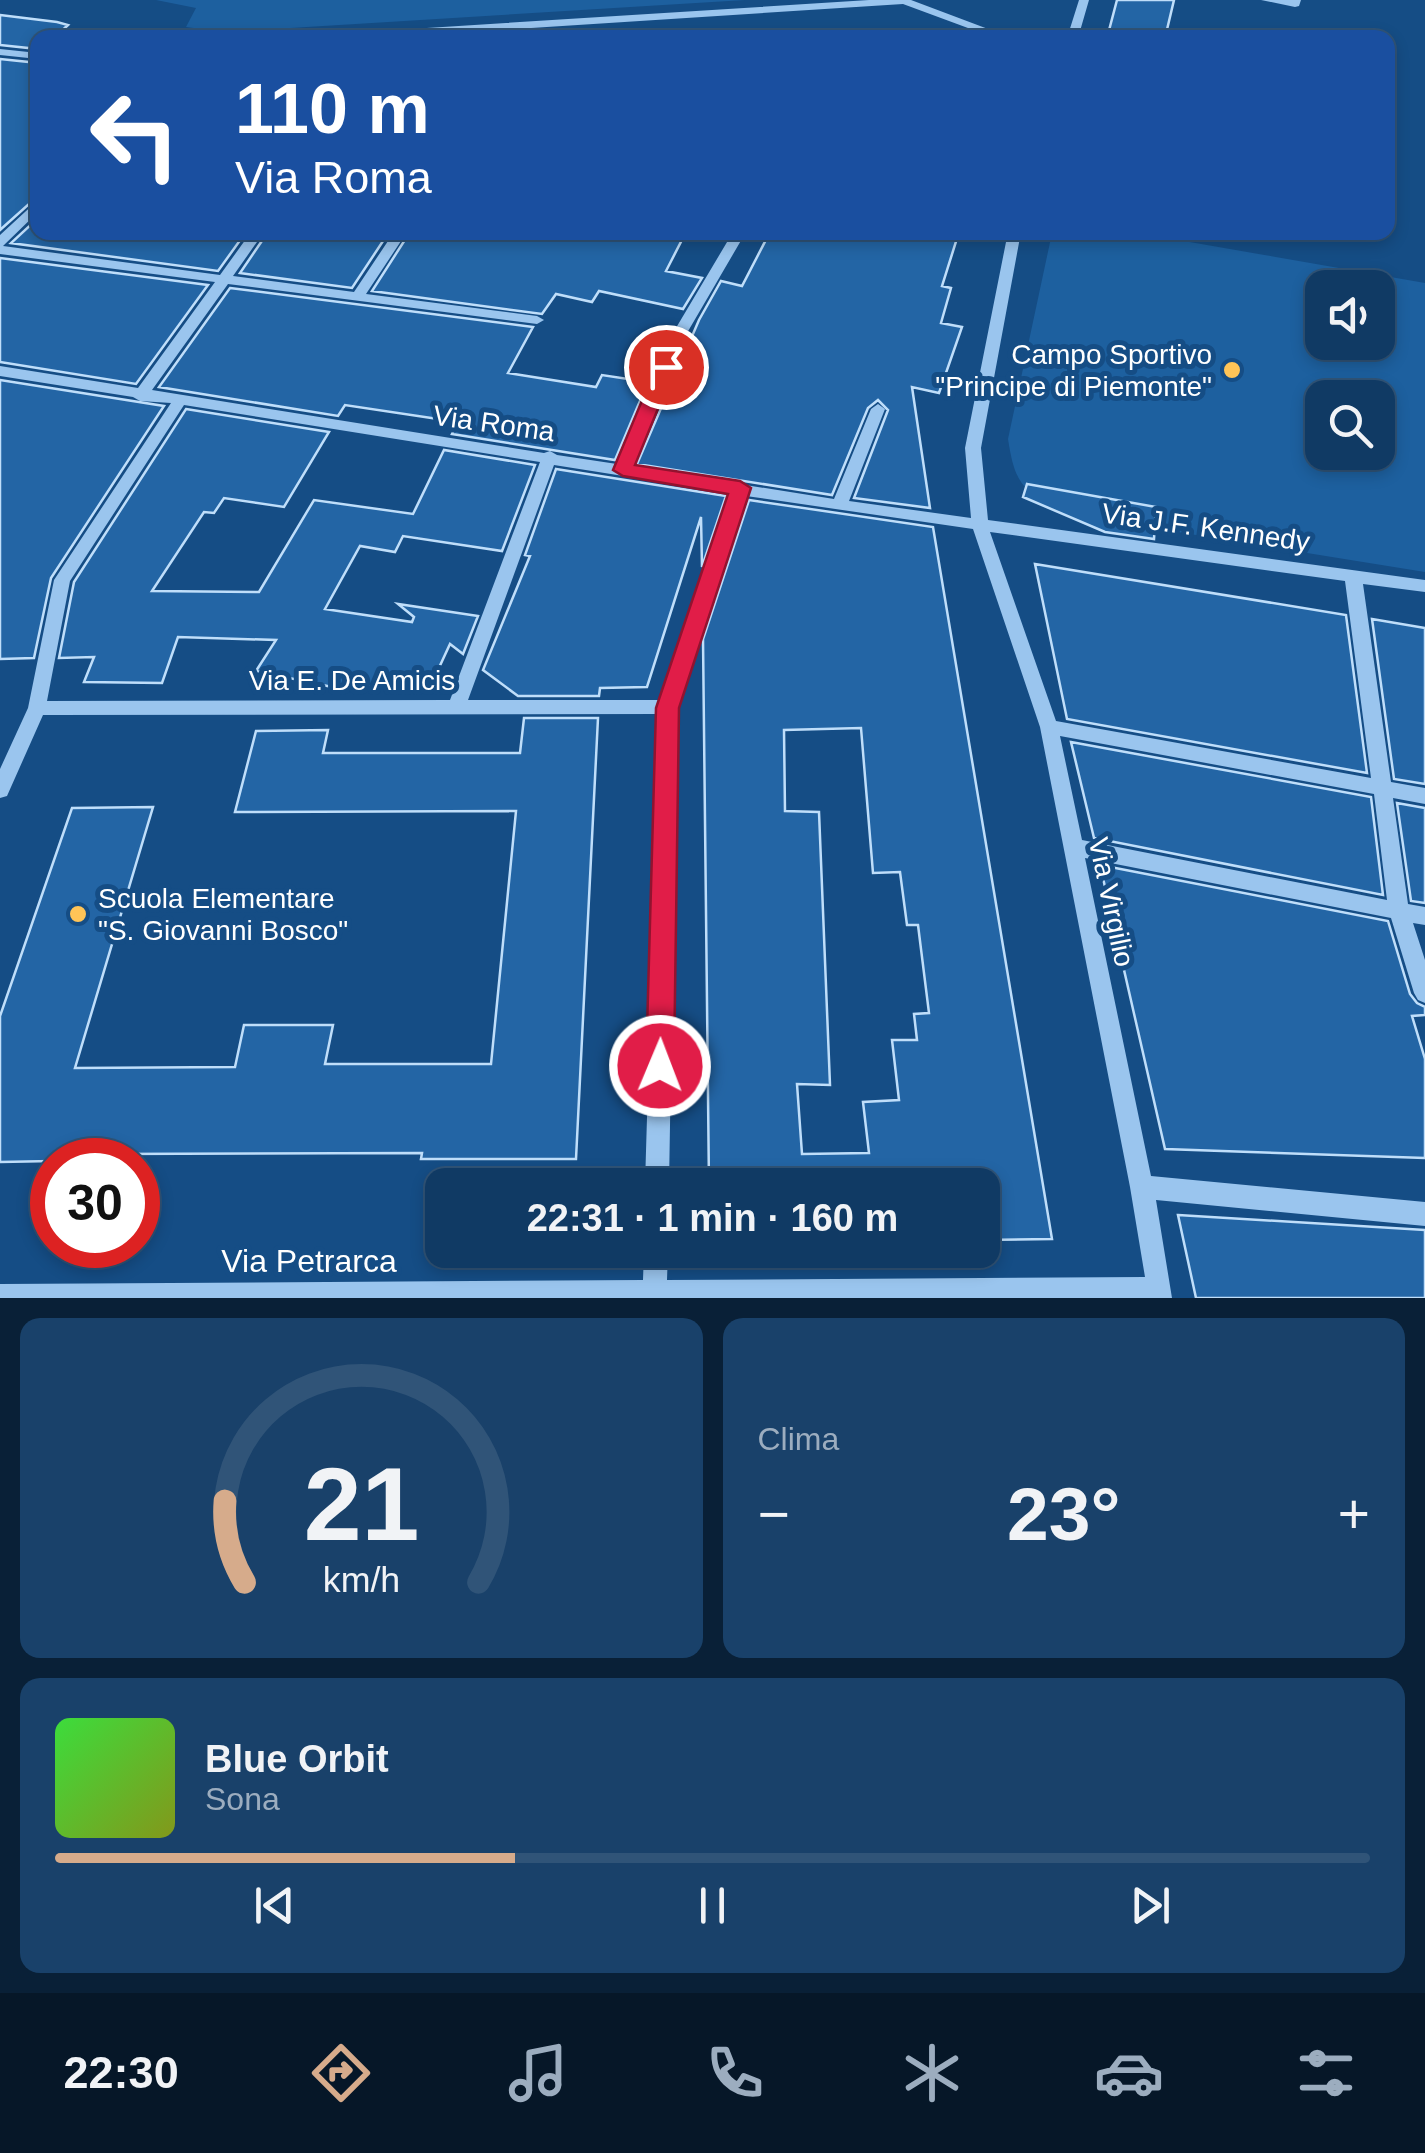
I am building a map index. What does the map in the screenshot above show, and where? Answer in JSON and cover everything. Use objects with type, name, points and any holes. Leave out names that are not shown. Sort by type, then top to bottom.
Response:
[{"type":"street","points":[[494,30],[671,22],[904,0],[985,30]]},
{"type":"street","points":[[1075,30],[1084,0]]},
{"type":"street","points":[[1266,0],[1295,4],[1296,0]]},
{"type":"street","points":[[0,52],[30,55]]},
{"type":"street","points":[[0,246],[30,213]]},
{"type":"street","points":[[140,396],[252,240]]},
{"type":"street","points":[[357,296],[396,240]]},
{"type":"street","points":[[623,470],[680,333],[735,240]]},
{"type":"street","name":"Via Virgilio","points":[[1014,240],[973,448],[980,525],[1049,727],[1142,1187],[1159,1293]]},
{"type":"street","points":[[0,246],[223,281],[537,320]]},
{"type":"street","name":"Via Roma","points":[[0,371],[980,525]]},
{"type":"street","points":[[0,790],[8,750],[36,708],[62,580],[180,402]]},
{"type":"street","points":[[840,505],[878,409]]},
{"type":"street","points":[[456,707],[550,456]]},
{"type":"street","points":[[657,1168],[668,708],[740,488]]},
{"type":"street","name":"Via J.F. Kennedy","points":[[980,525],[1425,586]]},
{"type":"street","points":[[1353,575],[1399,911],[1425,993]]},
{"type":"street","name":"Via E. De Amicis","points":[[36,708],[668,708]]},
{"type":"street","points":[[1049,727],[1425,796]]},
{"type":"street","points":[[1073,847],[1425,916]]},
{"type":"street","points":[[1142,1187],[1425,1214]]},
{"type":"street","points":[[655,1292],[656,1268]]},
{"type":"street","name":"Via Petrarca","points":[[0,1296],[1159,1293]]},
{"type":"shaded area","points":[[156,0],[745,0],[257,30],[186,27],[196,8]]},
{"type":"shaded area","name":"Campo Sportivo \"Principe di Piemonte\"","points":[[1051,240],[1178,240],[1350,270],[1305,270],[1305,360],[1395,360],[1395,278],[1425,283],[1425,572],[1060,513],[1037,498],[1018,476],[1008,439]]},
{"type":"building","points":[[1117,0],[1174,0],[1167,30],[1109,30]]},
{"type":"building","points":[[0,15],[68,25],[63,30],[30,30],[30,48],[0,45]]},
{"type":"building","points":[[0,59],[30,62],[30,203],[0,230]]},
{"type":"building","points":[[30,225],[30,240],[240,240],[218,271],[11,243]]},
{"type":"building","points":[[263,240],[384,240],[352,288],[240,273]]},
{"type":"building","points":[[405,240],[682,240],[666,271],[702,278],[683,309],[599,291],[592,302],[556,294],[542,314],[372,291]]},
{"type":"building","points":[[766,240],[956,240],[942,286],[951,288],[941,323],[962,327],[939,393],[912,387],[930,508],[854,498],[888,410],[878,400],[868,408],[832,495],[637,464],[699,320],[721,281],[742,286]]},
{"type":"building","points":[[0,258],[208,285],[136,384],[0,362]]},
{"type":"building","points":[[230,288],[533,327],[508,373],[596,387],[602,375],[648,382],[615,460],[452,434],[458,422],[345,405],[338,416],[159,387]]},
{"type":"building","points":[[0,380],[164,406],[51,578],[34,658],[0,659]]},
{"type":"building","points":[[186,409],[329,432],[284,507],[224,498],[214,513],[204,512],[152,591],[259,592],[314,500],[413,514],[444,450],[535,465],[502,551],[403,536],[395,552],[360,546],[325,609],[412,622],[414,617],[398,604],[478,616],[463,654],[450,644],[431,685],[332,687],[256,671],[276,640],[178,637],[162,683],[84,682],[94,657],[59,658],[74,582]]},
{"type":"building","points":[[556,469],[726,496],[702,567],[701,517],[647,687],[600,688],[599,696],[518,696],[483,670],[530,556],[525,555]]},
{"type":"building","points":[[1027,484],[1156,507],[1154,539],[1105,532],[1023,497]]},
{"type":"building","points":[[749,500],[933,527],[1052,1239],[1000,1240],[1000,1168],[709,1168],[703,639]],"holes":[[[861,728],[873,873],[900,872],[907,925],[918,925],[929,1013],[914,1014],[917,1040],[892,1040],[899,1100],[863,1102],[869,1153],[802,1154],[797,1084],[830,1085],[819,812],[785,811],[784,730]]]},
{"type":"building","points":[[1035,564],[1346,615],[1367,773],[1067,719]]},
{"type":"building","points":[[1372,619],[1425,628],[1425,784],[1394,779]]},
{"type":"building","name":"Scuola Elementare \"S. Giovanni Bosco\"","points":[[524,718],[598,718],[576,1159],[421,1159],[422,1153],[160,1154],[160,1138],[30,1138],[30,1161],[0,1162],[0,1016],[72,808],[153,807],[75,1068],[235,1067],[244,1025],[333,1025],[325,1064],[491,1064],[516,811],[235,812],[256,731],[328,730],[323,753],[520,753]]},
{"type":"building","points":[[1071,742],[1371,797],[1383,895],[1094,838]]},
{"type":"building","points":[[1397,803],[1425,808],[1425,903],[1411,901]]},
{"type":"building","points":[[1100,865],[1388,921],[1410,994],[1425,1007],[1425,1015],[1412,1016],[1425,1059],[1425,1158],[1165,1149]]},
{"type":"building","points":[[1178,1215],[1425,1230],[1425,1298],[1196,1298]]},
{"type":"place","name":"Campo Sportivo \"Principe di Piemonte\"","points":[[1232,370]]},
{"type":"place","name":"Scuola Elementare \"S. Giovanni Bosco\"","points":[[78,914]]},
{"type":"route","points":[[660,1066],[668,708],[740,488],[623,470],[666,367]]}]
